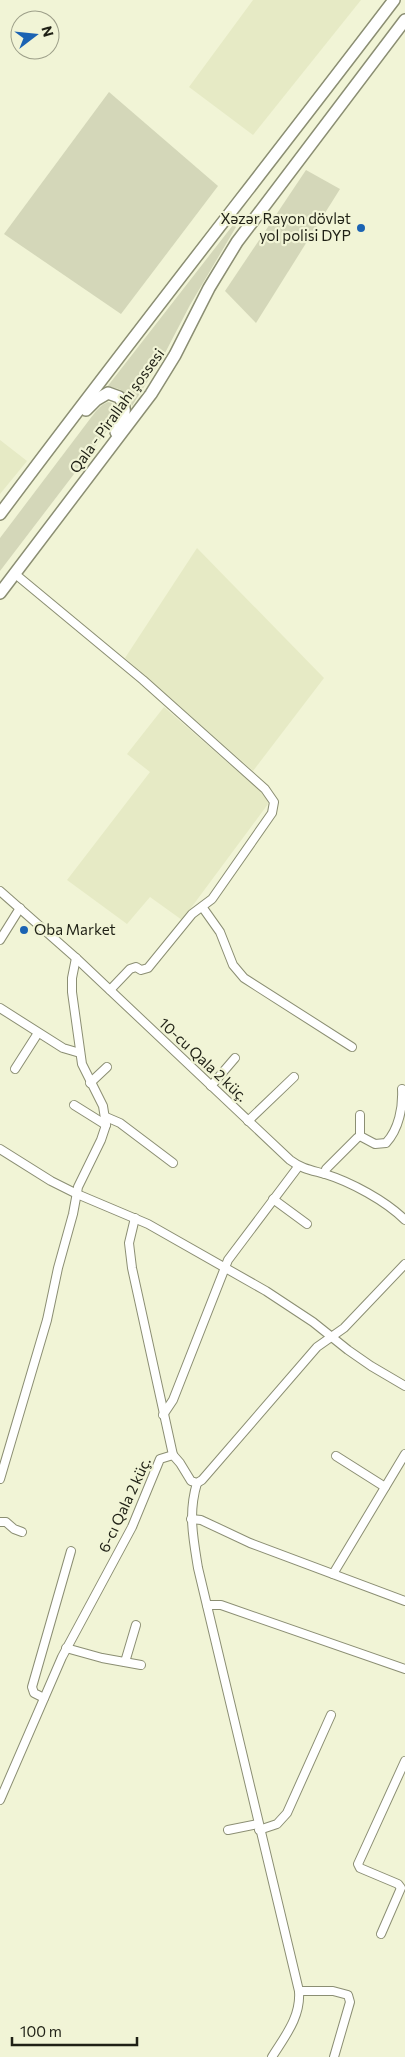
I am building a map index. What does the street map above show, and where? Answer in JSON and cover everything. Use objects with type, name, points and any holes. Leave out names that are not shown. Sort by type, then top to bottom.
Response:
[{"type":"main road","name":"Qala - Pirallahı şossesi","points":[[0,514],[394,0]]},
{"type":"main road","name":"Qala - Pirallahı şossesi","points":[[0,593],[164,375],[209,288],[237,242],[404,24]]},
{"type":"main road","points":[[57,438],[101,396],[108,394],[119,397],[125,408],[122,422],[91,474]]},
{"type":"street","points":[[14,573],[143,680],[265,789],[274,802],[272,813],[212,899],[203,908],[192,914],[148,968],[144,970],[136,967],[130,969],[110,990]]},
{"type":"street","name":"10-cu Qala 2 küç.","points":[[0,892],[76,958],[298,1167],[310,1172],[325,1174],[383,1202],[405,1220]]},
{"type":"street","points":[[0,940],[20,908]]},
{"type":"street","points":[[203,908],[220,932],[233,965],[244,978],[352,1047]]},
{"type":"street","points":[[0,1479],[47,1320],[77,1194],[102,1140],[106,1121],[102,1106],[84,1072],[80,1053],[72,992],[72,978],[76,958]]},
{"type":"street","points":[[0,1008],[62,1048],[80,1053]]},
{"type":"street","points":[[15,1069],[38,1033]]},
{"type":"street","points":[[211,1086],[235,1058]]},
{"type":"street","points":[[90,1083],[107,1066]]},
{"type":"street","points":[[248,1121],[294,1077]]},
{"type":"street","points":[[360,1136],[375,1144],[386,1143],[390,1139],[401,1112],[403,1103],[402,1089]]},
{"type":"street","points":[[74,1105],[106,1121],[120,1123],[173,1162]]},
{"type":"street","points":[[360,1115],[360,1136]]},
{"type":"street","points":[[325,1174],[331,1164],[360,1136]]},
{"type":"street","points":[[0,1148],[52,1181],[77,1194],[135,1218],[224,1267],[313,1322],[371,1366],[404,1384]]},
{"type":"street","points":[[164,1415],[173,1400],[224,1267],[233,1251],[298,1167]]},
{"type":"street","points":[[274,1199],[308,1224]]},
{"type":"street","points":[[135,1218],[129,1243],[130,1255],[173,1455]]},
{"type":"street","points":[[272,2057],[296,2017],[299,2000],[298,1991],[207,1605],[194,1545],[191,1506],[197,1482],[209,1474],[317,1347],[344,1328],[405,1264]]},
{"type":"street","points":[[333,1574],[405,1454]]},
{"type":"street","name":"6-cı Qala 2 küç.","points":[[0,1800],[66,1648],[132,1527],[158,1462],[163,1457],[173,1455],[180,1462],[191,1481],[197,1482]]},
{"type":"street","points":[[336,1456],[385,1487]]},
{"type":"street","points":[[191,1518],[201,1520],[250,1543],[405,1600]]},
{"type":"street","points":[[0,1522],[6,1522],[14,1529],[22,1532]]},
{"type":"street","points":[[44,1698],[34,1693],[32,1687],[72,1551]]},
{"type":"street","points":[[207,1605],[221,1605],[405,1669]]},
{"type":"street","points":[[125,1662],[136,1625]]},
{"type":"street","points":[[66,1648],[92,1656],[141,1665]]},
{"type":"street","points":[[228,1830],[269,1828],[282,1820],[331,1715]]},
{"type":"street","points":[[381,1934],[401,1888],[398,1884],[360,1868],[358,1864],[405,1761]]},
{"type":"street","points":[[298,1991],[333,1991],[348,1996],[350,2002],[334,2057]]},
{"type":"shaded area","points":[[253,0],[361,0],[253,135],[189,87]]},
{"type":"shaded area","points":[[109,92],[218,186],[121,314],[4,234]]},
{"type":"shaded area","points":[[306,170],[340,189],[256,323],[225,291]]},
{"type":"shaded area","points":[[233,225],[236,227],[190,305],[165,353],[132,406],[123,392],[116,388],[107,387]]},
{"type":"shaded area","points":[[108,402],[114,404],[117,408],[116,419],[0,571],[0,538],[96,411]]},
{"type":"shaded area","points":[[0,440],[27,461],[0,494]]},
{"type":"shaded area","points":[[197,548],[324,678],[253,771],[125,658]]},
{"type":"shaded area","points":[[164,707],[267,797],[268,804],[182,920],[150,897],[127,924],[67,880],[150,772],[127,754]]},
{"type":"place","name":"Xəzər Rayon dövlət yol polisi DYP","points":[[361,228]]},
{"type":"place","name":"Oba Market","points":[[24,930]]}]
